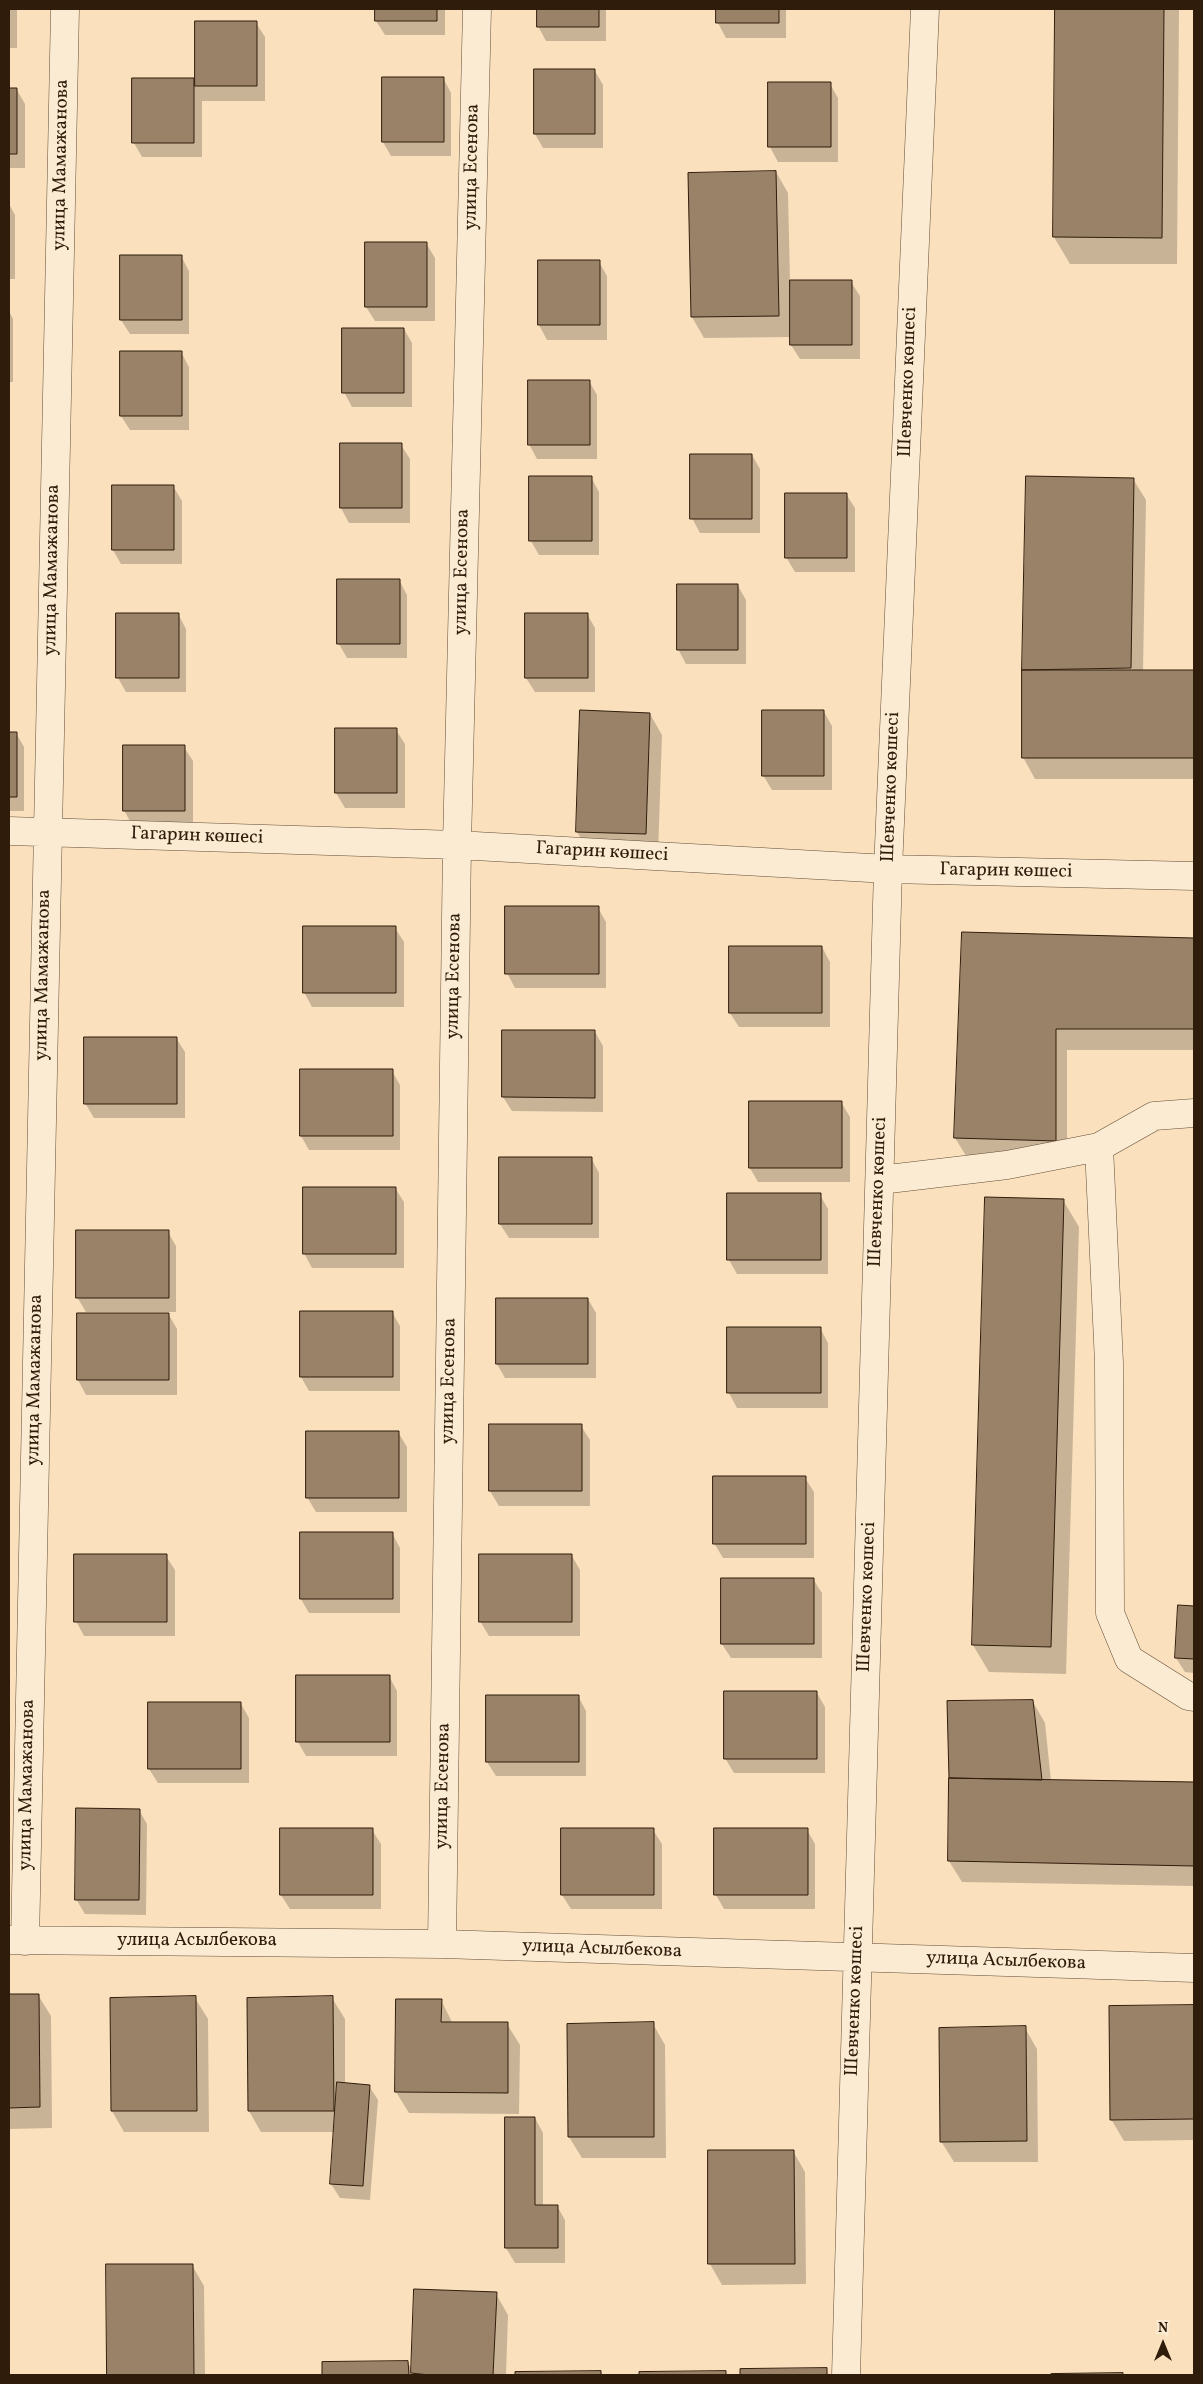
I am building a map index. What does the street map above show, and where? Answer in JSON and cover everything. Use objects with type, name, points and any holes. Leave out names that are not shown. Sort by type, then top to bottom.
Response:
[{"type":"street","name":"улица Мамажанова","points":[[17,1941],[47,832],[66,9]]},
{"type":"street","name":"улица Есенова","points":[[442,1944],[457,845],[477,9]]},
{"type":"street","name":"Шевченко көшесі","points":[[846,2375],[888,869],[926,9]]},
{"type":"street","name":"Гагарин көшесі","points":[[9,831],[457,845],[888,869],[1194,876]]},
{"type":"street","points":[[880,1180],[1007,1165],[1098,1147],[1154,1116],[1194,1113]]},
{"type":"street","points":[[1098,1147],[1109,1363],[1110,1613],[1130,1659],[1188,1696],[1194,1697]]},
{"type":"street","name":"улица Асылбекова","points":[[17,1941],[442,1944],[1194,1968]]},
{"type":"building","points":[[375,9],[437,9],[437,21],[375,21]]},
{"type":"building","points":[[537,9],[599,9],[599,27],[537,27]]},
{"type":"building","points":[[716,9],[779,9],[779,23],[716,23]]},
{"type":"building","points":[[1055,9],[1164,9],[1162,238],[1053,237]]},
{"type":"building","points":[[195,21],[257,21],[257,86],[195,86]]},
{"type":"building","points":[[534,69],[595,69],[595,134],[534,134]]},
{"type":"building","points":[[382,77],[444,77],[444,142],[382,142]]},
{"type":"building","points":[[132,78],[194,78],[194,143],[132,143]]},
{"type":"building","points":[[768,82],[831,82],[831,147],[768,147]]},
{"type":"building","points":[[9,88],[17,88],[17,154],[9,154]]},
{"type":"building","points":[[776,171],[779,316],[691,317],[688,173]]},
{"type":"building","points":[[365,242],[427,242],[427,307],[365,307]]},
{"type":"building","points":[[120,255],[182,255],[182,320],[120,320]]},
{"type":"building","points":[[538,260],[600,260],[600,325],[538,325]]},
{"type":"building","points":[[790,280],[852,280],[852,345],[790,345]]},
{"type":"building","points":[[342,328],[404,328],[404,393],[342,393]]},
{"type":"building","points":[[120,351],[182,351],[182,416],[120,416]]},
{"type":"building","points":[[528,380],[590,380],[590,445],[528,445]]},
{"type":"building","points":[[340,443],[402,443],[402,508],[340,508]]},
{"type":"building","points":[[690,454],[752,454],[752,519],[690,519]]},
{"type":"building","points":[[529,476],[592,476],[592,541],[529,541]]},
{"type":"building","points":[[1026,476],[1134,478],[1131,668],[1022,670]]},
{"type":"building","points":[[112,485],[174,485],[174,550],[112,550]]},
{"type":"building","points":[[785,493],[847,493],[847,558],[785,558]]},
{"type":"building","points":[[337,579],[400,579],[400,644],[337,644]]},
{"type":"building","points":[[677,584],[738,584],[738,650],[677,650]]},
{"type":"building","points":[[116,613],[179,613],[179,678],[116,678]]},
{"type":"building","points":[[525,613],[588,613],[588,678],[525,678]]},
{"type":"building","points":[[1022,670],[1194,670],[1194,758],[1022,758]]},
{"type":"building","points":[[580,710],[650,713],[646,834],[576,832]]},
{"type":"building","points":[[762,710],[824,710],[824,776],[762,776]]},
{"type":"building","points":[[335,728],[397,728],[397,793],[335,793]]},
{"type":"building","points":[[9,732],[17,732],[17,797],[9,797]]},
{"type":"building","points":[[123,745],[185,745],[185,811],[123,811]]},
{"type":"building","points":[[505,906],[599,906],[599,974],[505,974]]},
{"type":"building","points":[[303,926],[396,926],[396,993],[303,993]]},
{"type":"building","points":[[962,932],[1194,938],[1194,1029],[1056,1029],[1056,1141],[954,1138]]},
{"type":"building","points":[[729,946],[822,946],[822,1013],[729,1013]]},
{"type":"building","points":[[502,1030],[595,1030],[595,1098],[502,1097]]},
{"type":"building","points":[[84,1037],[177,1037],[177,1104],[84,1104]]},
{"type":"building","points":[[300,1069],[393,1069],[393,1136],[300,1136]]},
{"type":"building","points":[[749,1101],[842,1101],[842,1168],[749,1168]]},
{"type":"building","points":[[499,1157],[592,1157],[592,1224],[499,1224]]},
{"type":"building","points":[[303,1187],[396,1187],[396,1254],[303,1254]]},
{"type":"building","points":[[727,1193],[821,1193],[821,1260],[727,1260]]},
{"type":"building","points":[[985,1197],[1064,1199],[1051,1647],[972,1645]]},
{"type":"building","points":[[76,1230],[169,1230],[169,1298],[76,1298]]},
{"type":"building","points":[[496,1298],[588,1298],[588,1364],[496,1364]]},
{"type":"building","points":[[300,1311],[393,1311],[393,1377],[300,1377]]},
{"type":"building","points":[[77,1313],[169,1313],[169,1380],[77,1380]]},
{"type":"building","points":[[727,1327],[821,1327],[821,1393],[727,1393]]},
{"type":"building","points":[[489,1424],[582,1424],[582,1491],[489,1491]]},
{"type":"building","points":[[306,1431],[399,1431],[399,1498],[306,1498]]},
{"type":"building","points":[[713,1476],[806,1476],[806,1544],[713,1544]]},
{"type":"building","points":[[300,1532],[393,1532],[393,1599],[300,1599]]},
{"type":"building","points":[[74,1554],[167,1554],[167,1622],[74,1622]]},
{"type":"building","points":[[479,1554],[572,1554],[572,1622],[479,1622]]},
{"type":"building","points":[[721,1578],[814,1578],[814,1644],[721,1644]]},
{"type":"building","points":[[1178,1605],[1194,1606],[1194,1659],[1175,1658]]},
{"type":"building","points":[[296,1675],[390,1675],[390,1742],[296,1742]]},
{"type":"building","points":[[724,1691],[817,1691],[817,1759],[724,1759]]},
{"type":"building","points":[[486,1695],[579,1695],[579,1762],[486,1762]]},
{"type":"building","points":[[1033,1700],[1042,1780],[949,1778],[947,1701]]},
{"type":"building","points":[[148,1702],[241,1702],[241,1769],[148,1769]]},
{"type":"building","points":[[949,1778],[1194,1782],[1194,1866],[948,1861]]},
{"type":"building","points":[[76,1808],[140,1809],[139,1900],[75,1900]]},
{"type":"building","points":[[280,1828],[373,1828],[373,1895],[280,1895]]},
{"type":"building","points":[[561,1828],[654,1828],[654,1895],[561,1895]]},
{"type":"building","points":[[714,1828],[808,1828],[808,1895],[714,1895]]},
{"type":"building","points":[[9,1994],[39,1994],[40,2107],[9,2108]]},
{"type":"building","points":[[196,1996],[197,2111],[111,2111],[110,1998]]},
{"type":"building","points":[[333,1996],[334,2111],[248,2111],[247,1998]]},
{"type":"building","points":[[396,1999],[442,1999],[441,2022],[508,2022],[508,2093],[395,2092]]},
{"type":"building","points":[[1194,2005],[1194,2119],[1110,2120],[1109,2006]]},
{"type":"building","points":[[654,2022],[654,2137],[568,2137],[567,2024]]},
{"type":"building","points":[[1026,2026],[1027,2141],[940,2142],[939,2028]]},
{"type":"building","points":[[337,2082],[370,2085],[363,2186],[330,2184]]},
{"type":"building","points":[[505,2117],[535,2117],[535,2205],[558,2205],[558,2248],[505,2248]]},
{"type":"building","points":[[708,2150],[794,2150],[795,2264],[708,2264]]},
{"type":"building","points":[[106,2264],[193,2264],[194,2375],[107,2375]]},
{"type":"building","points":[[414,2289],[497,2292],[493,2375],[429,2375],[411,2373]]},
{"type":"building","points":[[408,2361],[409,2375],[322,2375],[322,2362]]},
{"type":"building","points":[[827,2368],[827,2375],[740,2375],[740,2369]]},
{"type":"building","points":[[601,2371],[601,2375],[515,2375],[515,2372]]},
{"type":"building","points":[[726,2371],[726,2375],[639,2375],[639,2372]]},
{"type":"building","points":[[1123,2373],[1123,2375],[1051,2375],[1051,2374]]}]
